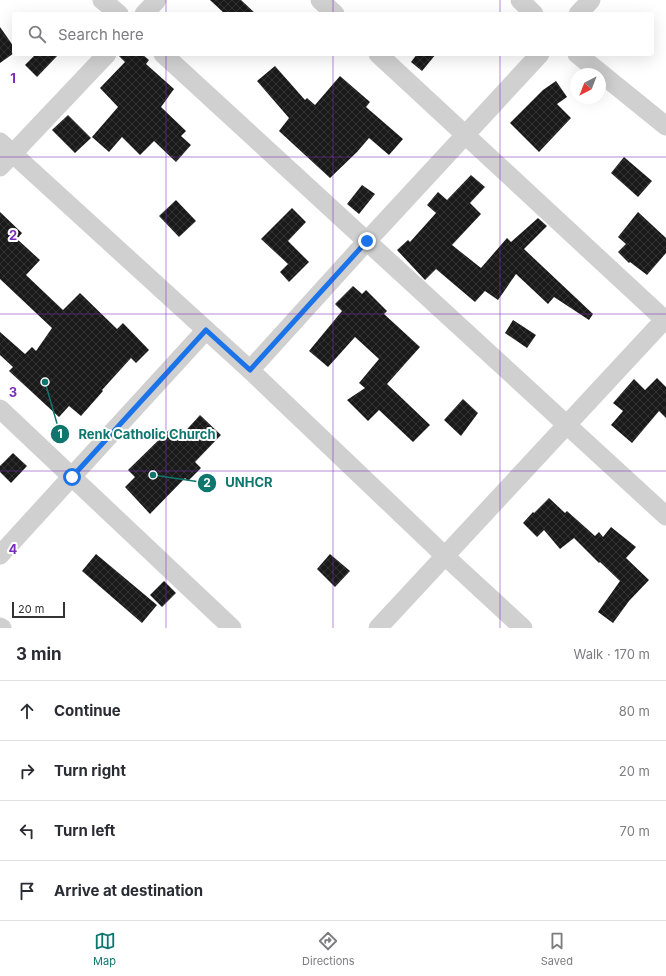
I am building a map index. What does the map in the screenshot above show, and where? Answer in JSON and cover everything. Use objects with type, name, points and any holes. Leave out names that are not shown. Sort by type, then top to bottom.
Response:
[{"type":"street","points":[[102,0],[117,12]]},
{"type":"street","points":[[146,12],[158,0]]},
{"type":"street","points":[[320,0],[333,12]]},
{"type":"street","points":[[520,0],[532,12]]},
{"type":"street","points":[[580,12],[591,0]]},
{"type":"street","points":[[105,56],[4,154],[250,370],[445,556],[523,628]]},
{"type":"street","points":[[166,56],[666,516]]},
{"type":"street","points":[[378,628],[666,320],[380,56]]},
{"type":"street","points":[[250,370],[538,56]]},
{"type":"street","points":[[579,56],[666,126]]},
{"type":"street","points":[[0,555],[206,330]]},
{"type":"street","points":[[0,409],[232,628]]},
{"type":"building","points":[[210,0],[241,0],[254,12],[223,12]]},
{"type":"building","points":[[0,27],[12,44],[12,54],[0,63]]},
{"type":"building","points":[[34,56],[57,56],[37,77],[25,65]]},
{"type":"building","points":[[119,56],[144,56],[149,60],[146,64],[174,89],[161,107],[186,131],[181,136],[191,145],[176,162],[154,141],[140,155],[122,137],[109,152],[92,137],[118,107],[100,88],[125,62]]},
{"type":"building","points":[[416,56],[434,56],[422,71],[411,62]]},
{"type":"building","points":[[275,66],[305,100],[307,98],[315,105],[340,76],[370,102],[366,107],[403,139],[389,155],[369,138],[330,178],[279,131],[289,118],[257,81]]},
{"type":"building","points":[[556,81],[567,97],[557,104],[571,118],[539,152],[510,123],[543,90]]},
{"type":"building","points":[[68,115],[91,138],[75,153],[52,130]]},
{"type":"building","points":[[624,157],[652,181],[638,197],[611,173]]},
{"type":"building","points":[[471,175],[485,187],[470,203],[481,214],[452,245],[481,268],[507,238],[511,242],[538,218],[547,226],[524,249],[593,314],[589,320],[554,297],[548,304],[516,274],[498,300],[485,291],[475,302],[436,269],[425,280],[397,250],[408,240],[410,242],[436,213],[427,205],[438,192],[447,200]]},
{"type":"building","points":[[362,185],[375,194],[359,214],[347,204]]},
{"type":"building","points":[[176,200],[196,221],[179,237],[159,216]]},
{"type":"building","points":[[292,208],[306,222],[288,241],[309,262],[289,282],[280,272],[288,264],[261,239]]},
{"type":"building","points":[[0,212],[22,233],[17,239],[40,260],[26,275],[63,310],[80,293],[117,329],[123,323],[149,350],[136,363],[131,358],[81,416],[69,406],[59,417],[9,371],[13,367],[0,355],[0,332],[25,354],[32,347],[36,351],[52,328],[0,279]]},
{"type":"building","points":[[638,212],[666,238],[666,253],[647,275],[630,262],[629,263],[618,252],[626,244],[618,237]]},
{"type":"building","points":[[353,286],[362,294],[366,290],[387,311],[384,314],[420,347],[387,384],[430,425],[413,442],[379,410],[368,421],[347,400],[365,388],[359,383],[379,359],[355,337],[328,367],[309,351],[342,311],[335,304]]},
{"type":"building","points":[[513,320],[536,335],[527,348],[505,333]]},
{"type":"building","points":[[657,378],[666,387],[666,418],[659,411],[632,443],[611,425],[623,411],[613,403],[634,379],[645,390]]},
{"type":"building","points":[[463,399],[478,413],[461,436],[444,420]]},
{"type":"building","points":[[200,415],[221,435],[195,462],[201,468],[188,481],[185,478],[150,514],[125,487],[135,477],[128,470],[171,428],[180,437]]},
{"type":"building","points":[[13,453],[27,466],[11,483],[0,472],[0,466]]},
{"type":"building","points":[[549,498],[565,513],[567,511],[595,536],[599,532],[603,537],[611,527],[636,547],[626,558],[649,580],[629,601],[613,623],[598,612],[620,581],[574,538],[560,549],[544,530],[537,537],[523,523]]},
{"type":"building","points":[[96,554],[157,605],[142,623],[82,571]]},
{"type":"building","points":[[330,554],[350,571],[335,587],[317,569]]},
{"type":"building","points":[[164,581],[176,593],[162,607],[150,595]]},
{"type":"place","name":"Renk Catholic Church","points":[[45,382]]},
{"type":"place","name":"UNHCR","points":[[153,475]]},
{"type":"route","points":[[72,477],[206,330],[250,370],[367,241]]}]
